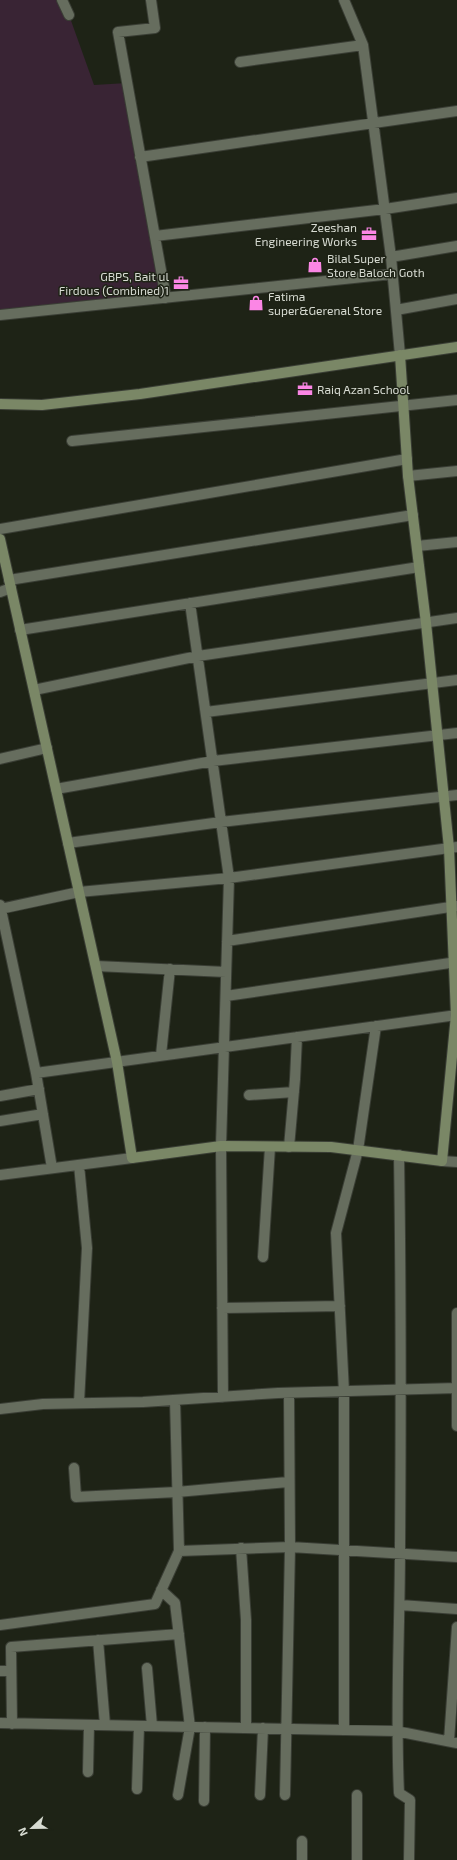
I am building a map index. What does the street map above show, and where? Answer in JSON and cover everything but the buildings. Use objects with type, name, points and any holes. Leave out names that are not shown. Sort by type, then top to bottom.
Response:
[{"type":"street","points":[[62,0],[68,15]]},
{"type":"street","points":[[151,0],[155,28],[118,32],[166,298]]},
{"type":"street","points":[[344,0],[363,45],[385,209],[400,355],[408,476],[426,623],[444,797],[453,847],[457,1015],[442,1161]]},
{"type":"street","points":[[240,62],[363,45]]},
{"type":"street","points":[[140,157],[457,111]]},
{"type":"street","points":[[155,236],[385,209],[457,198]]},
{"type":"street","points":[[391,257],[457,246]]},
{"type":"street","points":[[0,315],[392,274]]},
{"type":"street","points":[[396,310],[457,299]]},
{"type":"street","points":[[0,404],[42,405],[140,394],[457,347]]},
{"type":"street","points":[[72,441],[457,400]]},
{"type":"street","points":[[0,529],[407,459]]},
{"type":"street","points":[[408,476],[457,471]]},
{"type":"street","points":[[0,592],[10,584],[413,516]]},
{"type":"street","points":[[0,539],[117,1062],[132,1158]]},
{"type":"street","points":[[417,546],[457,542]]},
{"type":"street","points":[[20,630],[419,567]]},
{"type":"street","points":[[190,603],[229,878],[221,1146],[223,1397]]},
{"type":"street","points":[[34,690],[198,656],[457,618]]},
{"type":"street","points":[[206,712],[457,680]]},
{"type":"street","points":[[56,789],[212,761],[437,734],[457,733]]},
{"type":"street","points":[[0,759],[47,748]]},
{"type":"street","points":[[68,843],[221,822],[457,795]]},
{"type":"street","points":[[52,1168],[39,1088],[0,907],[79,892],[229,878],[453,847]]},
{"type":"street","points":[[227,941],[454,906]]},
{"type":"street","points":[[226,996],[455,963]]},
{"type":"street","points":[[96,966],[226,972]]},
{"type":"street","points":[[161,1056],[170,969]]},
{"type":"street","points":[[36,1073],[457,1015]]},
{"type":"street","points":[[344,1730],[344,1392],[336,1233],[358,1150],[376,1026]]},
{"type":"street","points":[[289,1147],[297,1037]]},
{"type":"street","points":[[0,1096],[39,1088]]},
{"type":"street","points":[[249,1095],[294,1092]]},
{"type":"street","points":[[0,1121],[43,1114]]},
{"type":"street","points":[[0,1175],[221,1146],[331,1147],[457,1162]]},
{"type":"street","points":[[263,1257],[270,1147]]},
{"type":"street","points":[[399,1155],[402,1390],[400,1605],[396,1731],[399,1793],[410,1800],[409,1860]]},
{"type":"street","points":[[79,1165],[88,1248],[79,1404]]},
{"type":"street","points":[[222,1308],[340,1306]]},
{"type":"street","points":[[457,1313],[457,1426]]},
{"type":"street","points":[[0,1409],[43,1404],[175,1400],[290,1393],[457,1388]]},
{"type":"street","points":[[285,1795],[290,1547],[288,1482],[290,1393]]},
{"type":"street","points":[[0,1625],[155,1604],[179,1550],[175,1400]]},
{"type":"street","points":[[74,1468],[76,1498],[177,1492],[288,1482]]},
{"type":"street","points":[[179,1550],[290,1547],[457,1557]]},
{"type":"street","points":[[241,1548],[246,1620],[246,1728]]},
{"type":"street","points":[[161,1590],[175,1603],[190,1727],[178,1795]]},
{"type":"street","points":[[400,1605],[457,1609]]},
{"type":"street","points":[[0,1723],[396,1731],[453,1742],[457,1627]]},
{"type":"street","points":[[12,1724],[11,1647],[179,1634]]},
{"type":"street","points":[[98,1640],[105,1725]]},
{"type":"street","points":[[147,1668],[152,1726]]},
{"type":"street","points":[[0,1671],[11,1671]]},
{"type":"street","points":[[88,1772],[89,1725]]},
{"type":"street","points":[[137,1789],[139,1726]]},
{"type":"street","points":[[204,1801],[205,1727]]},
{"type":"street","points":[[260,1795],[263,1728]]},
{"type":"street","points":[[357,1795],[357,1860]]},
{"type":"street","points":[[302,1841],[302,1860]]},
{"type":"shaded area","points":[[0,0],[61,0],[69,15],[94,85],[127,83],[166,297],[0,314]]},
{"type":"place","name":"Zeeshan Engineering Works","points":[[369,234]]},
{"type":"place","name":"Bilal Super Store Baloch Goth","points":[[315,265]]},
{"type":"place","name":"GBPS, Bait ul Firdous (Combined)1","points":[[181,283]]},
{"type":"place","name":"Fatima super&Gerenal Store","points":[[256,303]]},
{"type":"place","name":"Raiq Azan School","points":[[305,389]]}]
